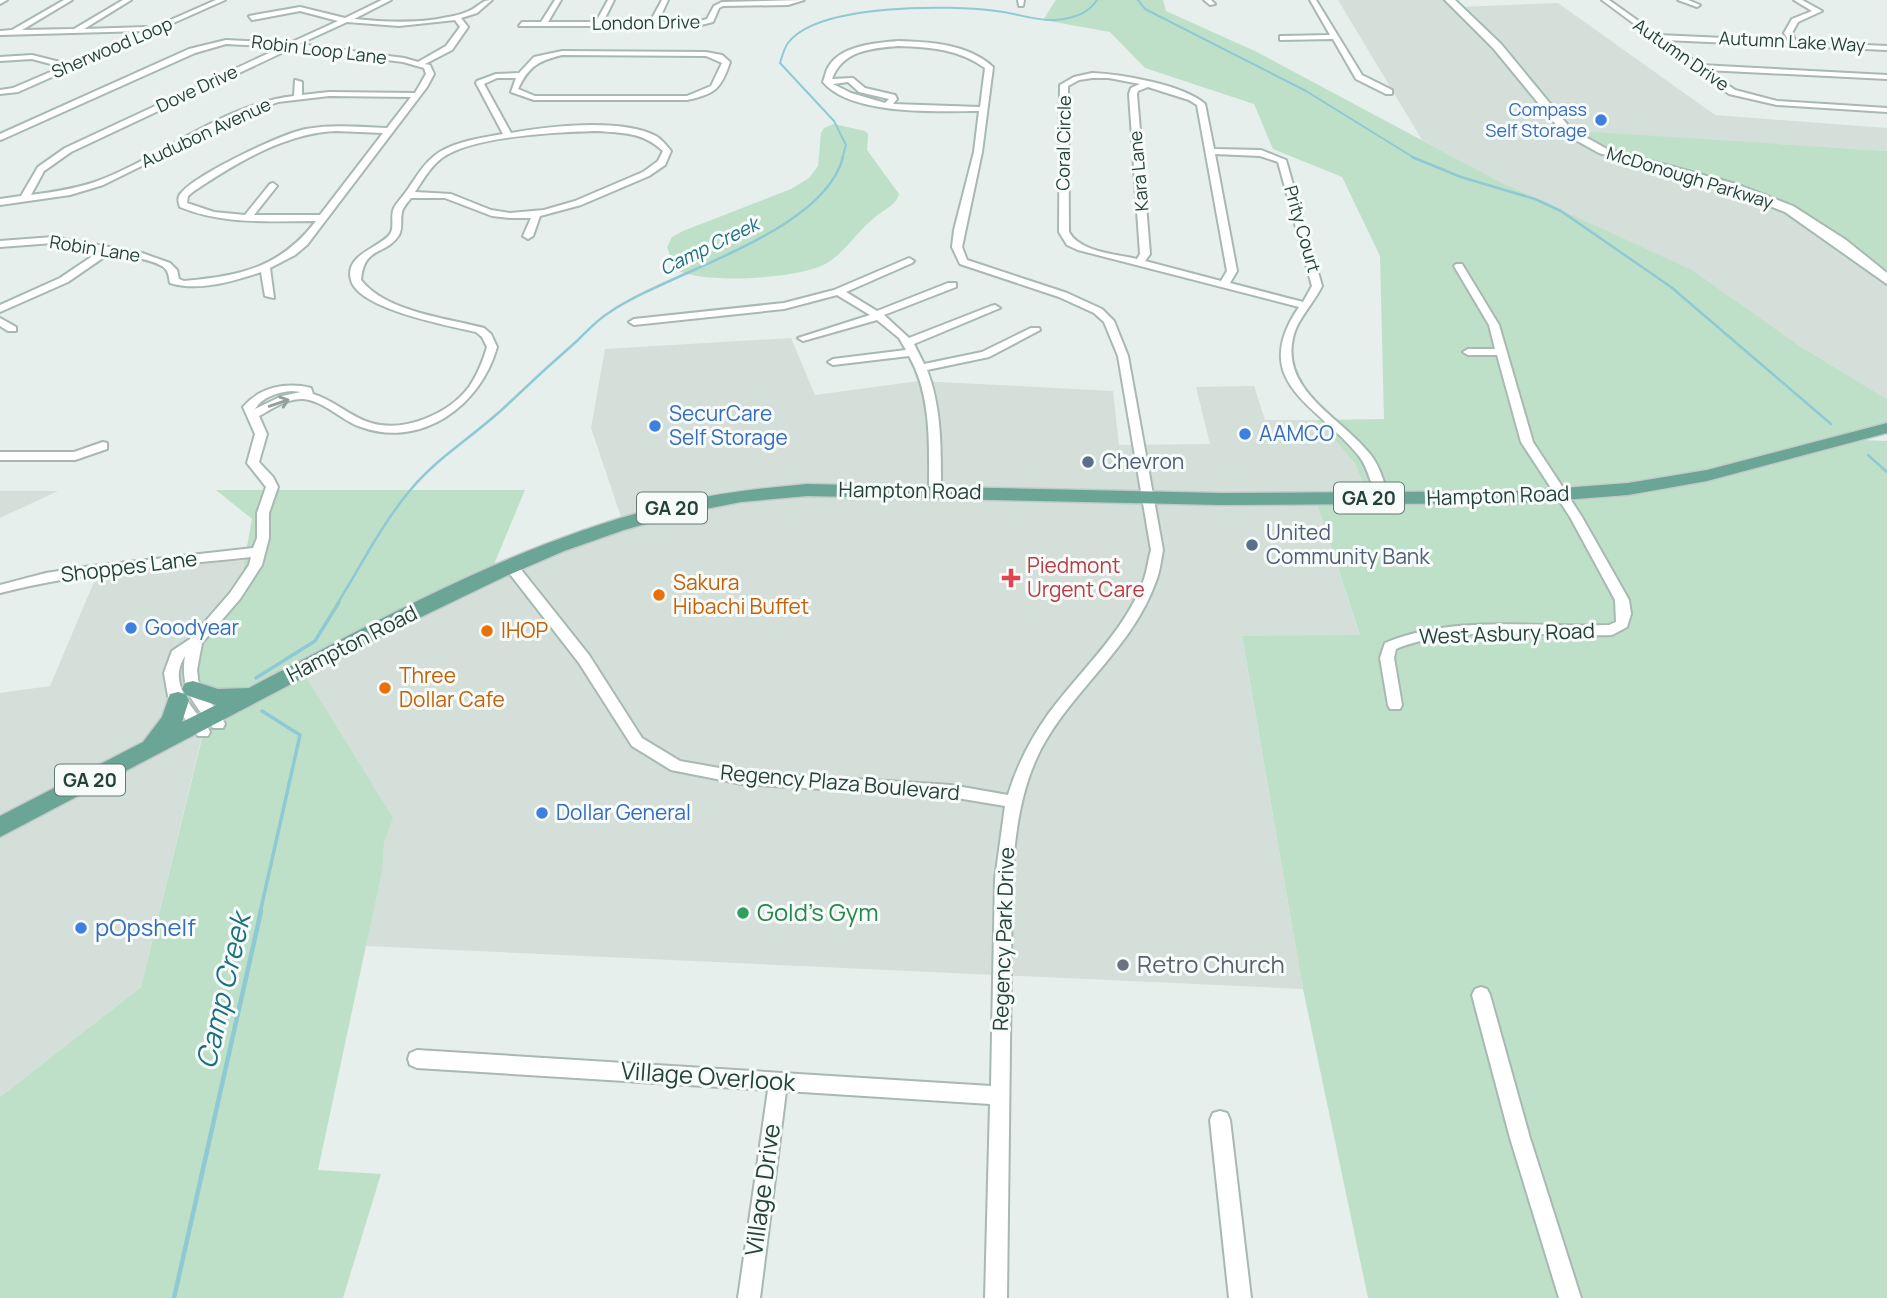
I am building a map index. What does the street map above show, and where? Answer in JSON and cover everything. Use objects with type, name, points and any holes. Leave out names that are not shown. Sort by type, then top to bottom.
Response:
[{"type":"main road","name":"Hampton Road","points":[[0,827],[149,750],[208,724],[256,693],[510,565],[579,536],[629,519],[713,499],[807,489],[1148,497],[1478,499],[1561,495],[1628,488],[1707,475],[1887,428]]},
{"type":"main road","points":[[149,750],[172,720],[185,694],[217,697],[256,693]]},
{"type":"main road","points":[[0,835],[31,811]]},
{"type":"street","points":[[12,33],[69,0]]},
{"type":"street","points":[[74,32],[128,0]]},
{"type":"street","name":"Sherwood Loop","points":[[0,92],[15,90],[222,0]]},
{"type":"street","points":[[300,9],[302,2],[307,0]]},
{"type":"street","name":"Dove Drive","points":[[24,199],[34,178],[55,157],[388,0]]},
{"type":"street","points":[[252,18],[300,9],[317,16],[401,25],[471,13],[489,0]]},
{"type":"street","points":[[543,24],[558,0]]},
{"type":"street","points":[[598,24],[611,0]]},
{"type":"street","points":[[653,24],[665,0]]},
{"type":"street","name":"London Drive","points":[[522,24],[705,23],[710,20],[716,6],[725,3],[790,3],[801,0]]},
{"type":"street","points":[[1313,0],[1359,77],[1389,92]]},
{"type":"street","name":"McDonough Parkway","points":[[1450,0],[1497,46],[1567,131],[1603,151],[1732,187],[1789,209],[1842,243],[1887,280]]},
{"type":"street","name":"Autumn Drive","points":[[1605,0],[1732,92],[1758,100],[1887,110]]},
{"type":"street","points":[[1681,0],[1697,5]]},
{"type":"street","points":[[1793,42],[1788,33],[1795,21],[1818,11],[1797,0]]},
{"type":"street","points":[[420,64],[455,42],[464,27],[456,16]]},
{"type":"street","points":[[0,33],[157,29]]},
{"type":"street","points":[[1283,38],[1335,37]]},
{"type":"street","name":"Autumn Lake Way","points":[[1654,37],[1887,48]]},
{"type":"street","name":"Robin Loop Lane","points":[[0,137],[192,51],[239,41],[420,64]]},
{"type":"street","name":"Regency Park Drive","points":[[827,82],[827,73],[832,63],[869,47],[895,44],[952,47],[978,57],[989,67],[978,152],[963,207],[957,247],[963,262],[1063,295],[1098,311],[1109,321],[1121,349],[1157,550],[1141,600],[1128,622],[1037,741],[1022,775],[1007,839],[1002,910],[996,1298]]},
{"type":"street","points":[[508,135],[479,85],[482,80],[493,76],[521,75],[537,59],[573,52],[706,54],[726,62],[718,86],[708,93],[687,98],[534,98],[514,90],[521,75]]},
{"type":"street","points":[[0,60],[32,57],[67,66]]},
{"type":"street","points":[[390,131],[340,129],[301,133],[275,143],[188,191],[182,200],[183,205],[203,213],[323,218],[390,131],[417,95],[430,74],[427,66],[420,64]]},
{"type":"street","points":[[1696,67],[1887,77]]},
{"type":"street","name":"Coral Circle","points":[[1224,285],[1232,271],[1201,104],[1192,98],[1113,76],[1085,76],[1064,85],[1062,164],[1065,238],[1081,248],[1224,285],[1304,305]]},
{"type":"street","points":[[827,82],[850,80],[862,90],[892,97],[894,99],[886,106]]},
{"type":"street","points":[[298,82],[298,97]]},
{"type":"street","points":[[827,82],[845,95],[886,106],[983,109]]},
{"type":"street","name":"Kara Lane","points":[[1139,263],[1145,254],[1145,247],[1133,94],[1134,90],[1145,85]]},
{"type":"street","name":"Audubon Avenue","points":[[0,202],[71,192],[100,183],[250,110],[298,97],[417,95]]},
{"type":"street","points":[[208,724],[185,694],[171,685],[172,666],[177,655],[195,642],[246,582],[259,552],[264,531],[262,513],[272,487],[270,480],[253,463],[261,434],[252,415],[279,401],[307,397],[367,425],[400,428],[452,409],[471,392],[492,347],[483,333],[388,304],[367,295],[357,285],[354,275],[358,266],[369,252],[396,234],[399,224],[397,211],[408,195],[434,160],[466,145],[508,135],[556,129],[610,129],[648,135],[658,139],[667,149],[664,161],[649,173],[564,208],[536,215],[493,213],[447,196],[408,195]]},
{"type":"street","name":"Prity Court","points":[[1211,151],[1261,153],[1282,160],[1317,286],[1288,337],[1285,354],[1288,367],[1306,399],[1366,457],[1383,498]]},
{"type":"street","points":[[249,216],[272,186]]},
{"type":"street","points":[[528,236],[536,215]]},
{"type":"street","name":"Robin Lane","points":[[0,244],[53,240],[158,260],[172,270],[176,283],[183,284],[265,267],[298,249],[323,218]]},
{"type":"street","points":[[0,309],[64,280],[107,251]]},
{"type":"street","points":[[634,321],[784,306],[838,292],[909,261]]},
{"type":"street","points":[[1459,266],[1494,326],[1527,442],[1561,495]]},
{"type":"street","points":[[265,267],[270,296]]},
{"type":"street","points":[[803,338],[877,315],[952,285]]},
{"type":"street","points":[[838,292],[877,315],[910,347],[922,368],[934,411],[935,491]]},
{"type":"street","points":[[833,362],[910,347],[995,308]]},
{"type":"street","points":[[0,321],[12,329],[0,335]]},
{"type":"street","points":[[922,368],[985,355],[1035,330]]},
{"type":"street","points":[[1468,352],[1503,352]]},
{"type":"street","points":[[0,456],[75,456],[103,446]]},
{"type":"street","name":"West Asbury Road","points":[[1395,705],[1387,659],[1390,646],[1401,639],[1418,635],[1476,632],[1585,632],[1612,630],[1622,624],[1622,600],[1561,495]]},
{"type":"street","name":"Shoppes Lane","points":[[0,589],[84,571],[259,552]]},
{"type":"street","name":"Regency Plaza Boulevard","points":[[510,565],[584,659],[637,742],[676,766],[742,778],[951,790],[1015,802]]},
{"type":"street","points":[[1481,995],[1520,1138],[1570,1298]]},
{"type":"street","name":"Village Overlook","points":[[417,1059],[999,1096]]},
{"type":"street","name":"Village Drive","points":[[749,1298],[778,1082]]},
{"type":"street","points":[[1220,1120],[1240,1298]]},
{"type":"shaded area","points":[[1338,0],[1451,0],[1459,7],[1558,3],[1715,115],[1887,128],[1887,151],[1579,132],[1755,194],[1887,286],[1887,399],[1798,345],[1422,140]]},
{"type":"shaded area","points":[[791,338],[815,395],[919,381],[1113,391],[1119,445],[1210,444],[1196,387],[1254,386],[1265,420],[1318,420],[1355,464],[1370,503],[1317,504],[1360,636],[1242,637],[1303,989],[344,945],[306,676],[487,581],[623,523],[591,428],[605,349]]},
{"type":"shaded area","points":[[0,491],[58,491],[0,518]]},
{"type":"shaded area","points":[[246,555],[141,987],[0,1097],[0,693],[50,686],[99,570]]},
{"type":"green space","points":[[1056,0],[1163,0],[1166,11],[1257,52],[1500,182],[1692,270],[1798,345],[1887,399],[1887,428],[1860,440],[1887,441],[1887,1298],[1368,1298],[1303,989],[1242,636],[1360,635],[1317,504],[1370,502],[1355,464],[1318,420],[1384,419],[1380,256],[1342,177],[1273,149],[1254,104],[1145,68],[1110,32],[1043,20]]},
{"type":"green space","points":[[834,124],[868,134],[867,150],[899,194],[892,205],[867,224],[840,253],[814,269],[774,276],[705,277],[675,269],[667,247],[672,237],[791,189],[809,178],[818,166],[821,133],[824,128]]},
{"type":"green space","points":[[1578,131],[1887,151],[1887,286],[1755,194],[1593,151]]},
{"type":"green space","points":[[216,490],[525,490],[487,581],[306,677],[393,818],[384,842],[382,871],[318,1170],[381,1174],[343,1298],[0,1298],[0,1097],[141,987],[204,730],[167,667],[240,585],[252,519]]},
{"type":"waterway","name":"Camp Creek","points":[[842,159],[846,145],[834,121],[780,63],[788,43],[804,30],[827,20],[855,14],[918,8],[975,9],[1048,20],[1061,19],[1084,12],[1097,0]]},
{"type":"waterway","points":[[1138,0],[1145,9],[1306,91],[1414,158]]},
{"type":"waterway","name":"Camp Creek","points":[[337,604],[391,516],[423,476],[496,415],[597,321],[636,297],[777,229],[807,208],[830,184],[843,157]]},
{"type":"waterway","points":[[1414,158],[1461,177],[1535,199],[1561,211],[1671,287],[1831,424]]},
{"type":"waterway","points":[[1868,455],[1887,472]]},
{"type":"waterway","name":"Camp Creek","points":[[256,678],[315,641],[339,602]]},
{"type":"waterway","name":"Camp Creek","points":[[260,913],[300,735],[262,711]]},
{"type":"waterway","name":"Camp Creek","points":[[174,1298],[261,911]]},
{"type":"place","name":"Compass Self Storage","points":[[1601,120]]},
{"type":"place","name":"SecurCare Self Storage","points":[[655,426]]},
{"type":"place","name":"AAMCO","points":[[1245,434]]},
{"type":"place","name":"Chevron","points":[[1088,462]]},
{"type":"place","name":"United Community Bank","points":[[1252,545]]},
{"type":"place","name":"Piedmont Urgent Care","points":[[1011,578]]},
{"type":"place","name":"Sakura Hibachi Buffet","points":[[659,595]]},
{"type":"place","name":"Goodyear","points":[[131,628]]},
{"type":"place","name":"IHOP","points":[[487,631]]},
{"type":"place","name":"Three Dollar Cafe","points":[[385,688]]},
{"type":"place","name":"Dollar General","points":[[542,813]]},
{"type":"place","name":"Gold's Gym","points":[[743,913]]},
{"type":"place","name":"pOpshelf","points":[[81,928]]},
{"type":"place","name":"Retro Church","points":[[1123,965]]}]
